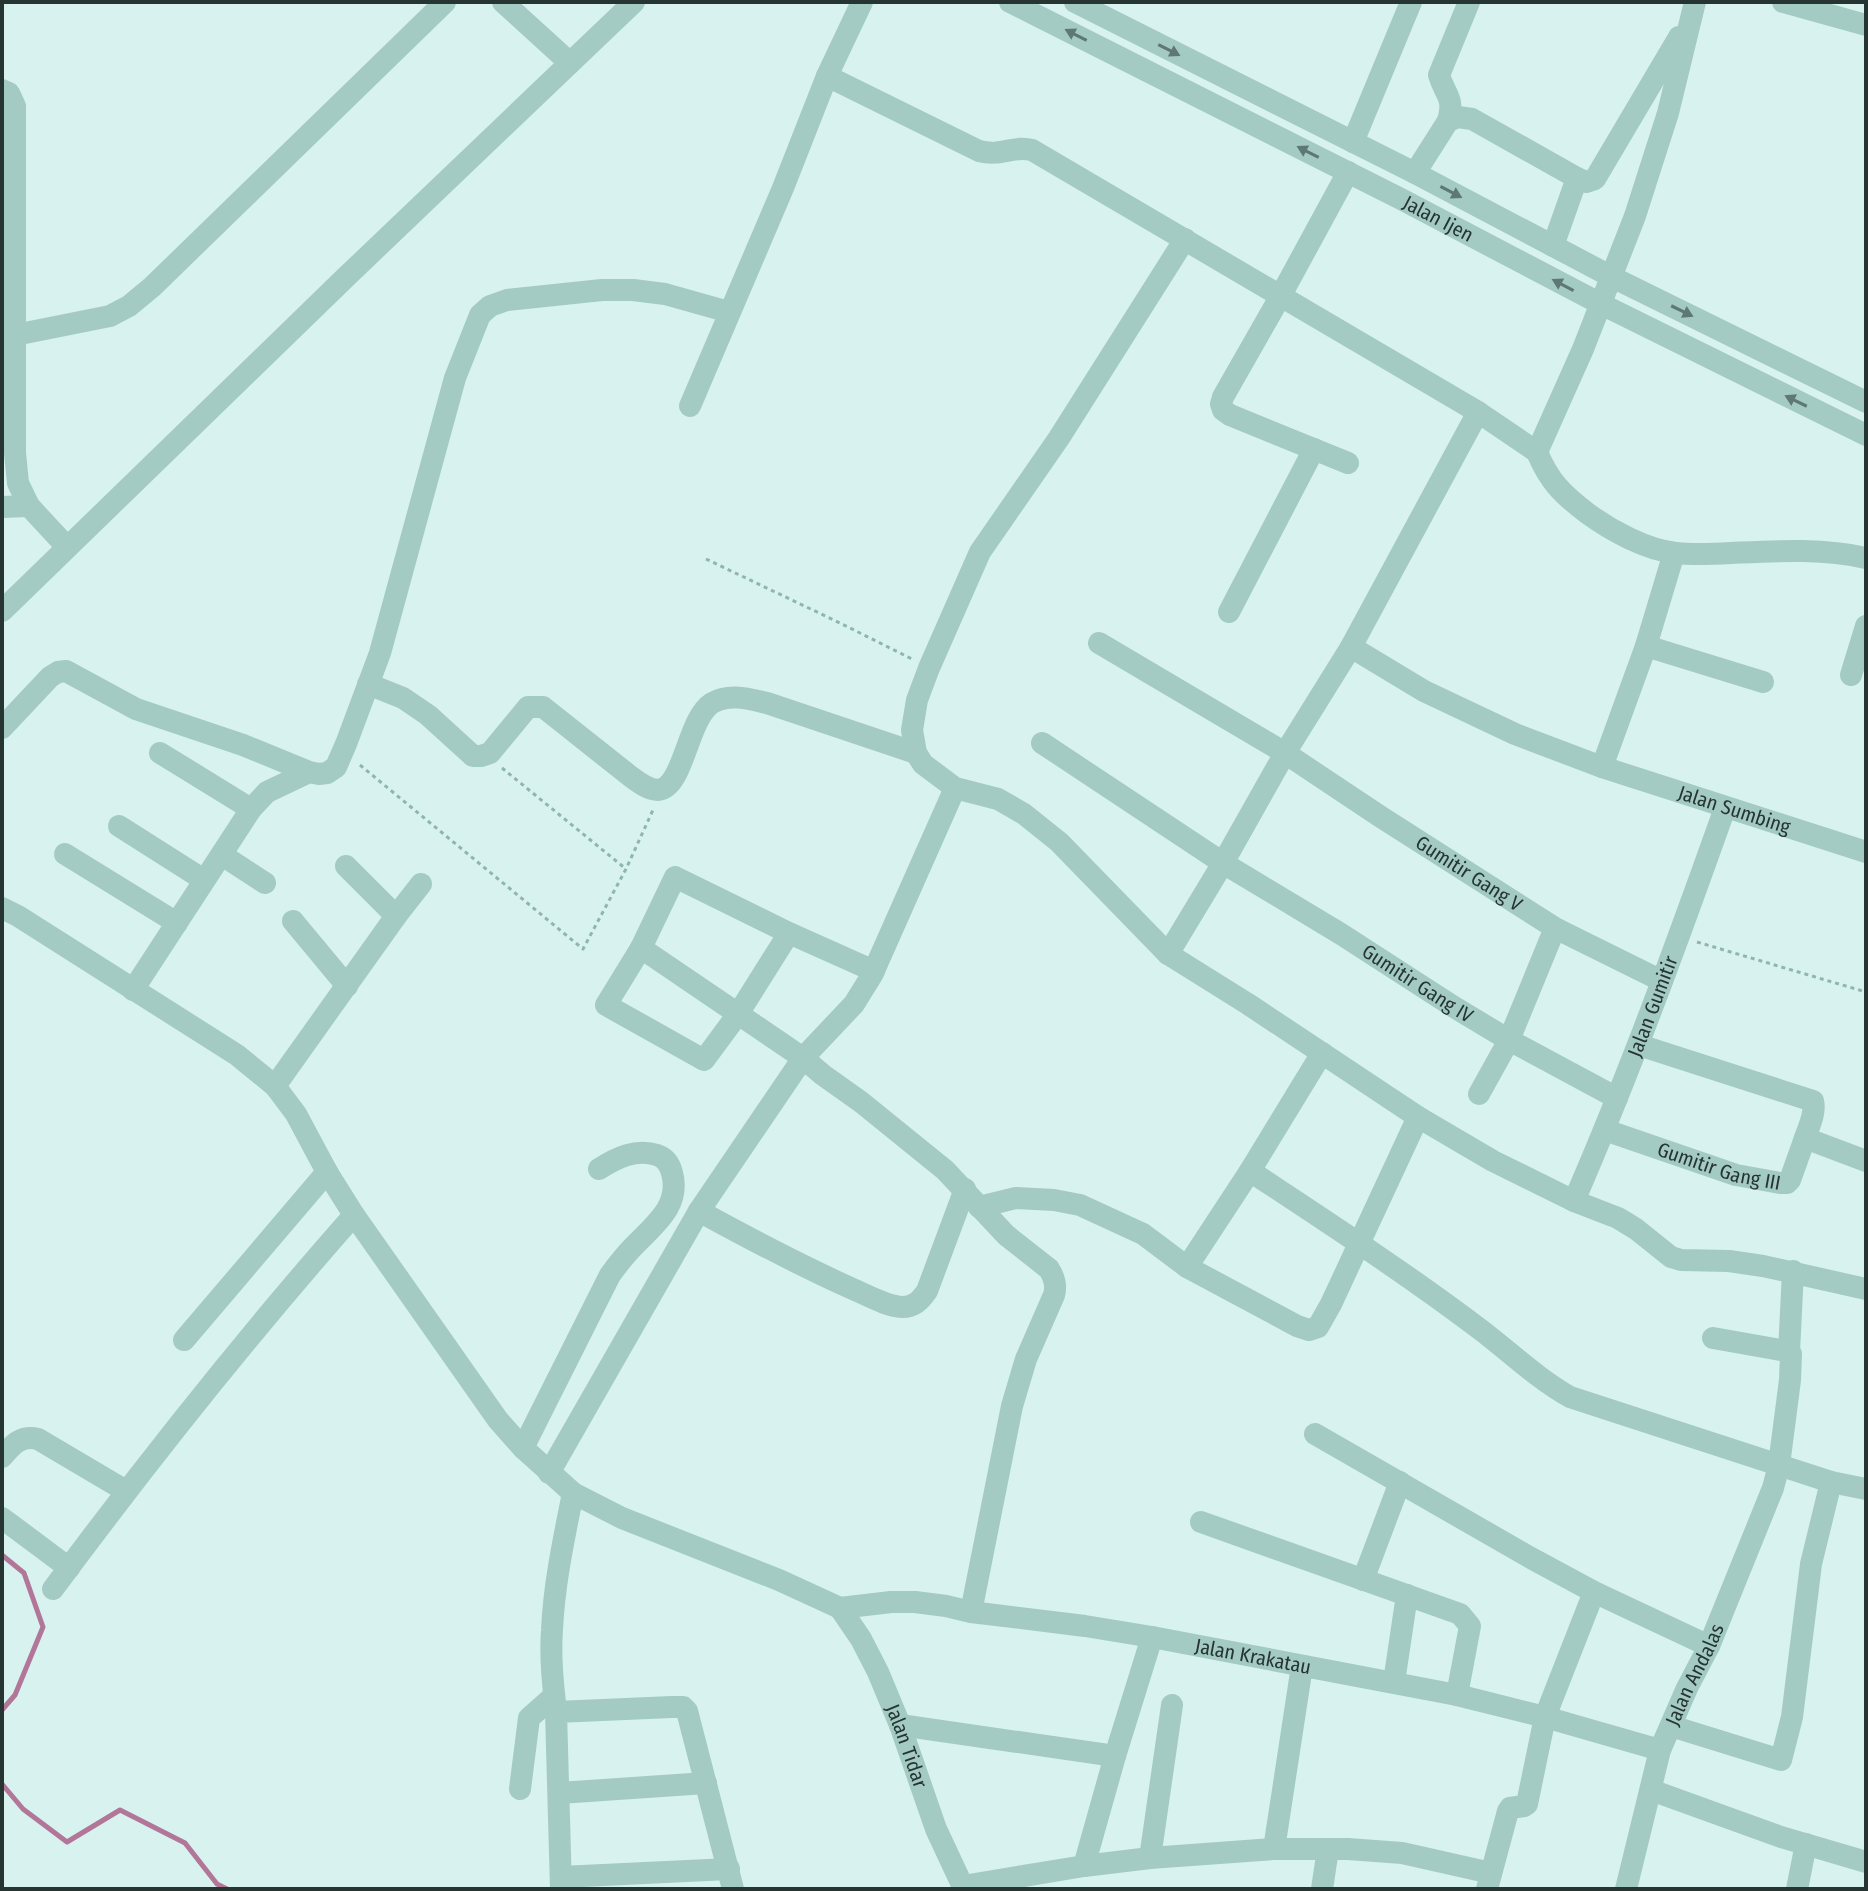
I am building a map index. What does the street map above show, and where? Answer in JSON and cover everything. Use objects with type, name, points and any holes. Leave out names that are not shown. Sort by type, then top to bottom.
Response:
[{"type":"street","points":[[15,335],[110,316],[129,306],[445,2]]},
{"type":"street","points":[[503,2],[570,63]]},
{"type":"street","points":[[2,611],[634,2]]},
{"type":"street","points":[[690,406],[827,76],[862,2]]},
{"type":"street","name":"Jalan Ijen","points":[[1010,2],[1348,172],[1601,304],[1866,435]]},
{"type":"street","name":"Jalan Ijen","points":[[1075,2],[1415,173],[1612,277],[1866,402]]},
{"type":"street","points":[[1353,142],[1411,2]]},
{"type":"street","points":[[1415,173],[1448,121],[1450,100],[1439,75],[1469,2]]},
{"type":"street","points":[[1783,2],[1866,25]]},
{"type":"street","points":[[1448,121],[1458,117],[1472,119],[1577,178],[1586,182],[1595,179],[1693,9]]},
{"type":"street","points":[[1537,452],[1635,216],[1668,113],[1693,9]]},
{"type":"street","points":[[827,76],[979,151],[1032,150],[1478,412],[1537,452],[1554,485],[1596,520],[1628,539],[1674,553],[1797,550],[1844,553],[1866,558]]},
{"type":"street","points":[[2,90],[9,93],[15,106],[15,453],[18,483],[29,506],[67,547]]},
{"type":"street","points":[[1348,172],[1223,397],[1223,410],[1348,463]]},
{"type":"street","points":[[1553,246],[1577,178]]},
{"type":"street","points":[[1185,239],[1059,438],[980,552],[917,700],[912,730],[916,753],[923,764],[955,788],[998,799],[1024,814],[1059,842],[1168,954],[1418,1117],[1493,1161],[1574,1201],[1618,1218],[1671,1257],[1729,1261],[1793,1271],[1866,1289]]},
{"type":"street","points":[[2,728],[50,677],[66,671],[136,709],[243,745],[309,772],[327,773],[336,767],[380,653],[455,378],[480,315],[490,306],[507,300],[602,290],[665,294],[729,312]]},
{"type":"street","points":[[1168,954],[1285,753],[1351,647],[1478,412]]},
{"type":"street","points":[[1229,612],[1314,449]]},
{"type":"street","points":[[2,507],[29,506]]},
{"type":"street","points":[[1602,767],[1646,646],[1674,553]]},
{"type":"street","points":[[1851,675],[1866,626]]},
{"type":"street","name":"Gumitir Gang V","points":[[1099,643],[1285,753],[1555,928],[1662,981]]},
{"type":"street","points":[[1646,646],[1763,682]]},
{"type":"street","name":"Jalan Sumbing","points":[[1351,647],[1410,684],[1515,734],[1602,767],[1866,852]]},
{"type":"street","points":[[368,684],[403,698],[428,715],[473,756],[490,753],[528,707],[543,707],[644,786],[656,790],[668,787],[675,778],[690,734],[702,712],[714,702],[728,698],[744,697],[767,703],[916,753]]},
{"type":"street","name":"Gumitir Gang IV","points":[[1042,743],[1223,863],[1509,1040],[1617,1098]]},
{"type":"street","points":[[160,753],[251,809]]},
{"type":"street","points":[[133,990],[251,809],[267,792],[309,772]]},
{"type":"street","points":[[549,1473],[699,1211],[803,1058],[854,1004],[874,971],[955,788]]},
{"type":"street","name":"Jalan Gumitir","points":[[1574,1201],[1639,1045],[1725,808]]},
{"type":"street","points":[[119,826],[204,880]]},
{"type":"street","points":[[65,854],[177,923]]},
{"type":"street","points":[[222,855],[265,883]]},
{"type":"street","points":[[346,866],[396,916]]},
{"type":"street","points":[[789,933],[738,1014],[704,1060],[606,1005],[641,948],[675,877],[874,971]]},
{"type":"street","points":[[275,1086],[421,884]]},
{"type":"street","points":[[2,908],[237,1055],[275,1086],[296,1114],[354,1215],[498,1420],[549,1473],[573,1493],[622,1518],[779,1580],[840,1608]]},
{"type":"street","points":[[293,921],[347,986]]},
{"type":"street","points":[[1479,1094],[1509,1040],[1555,928]]},
{"type":"street","points":[[641,948],[803,1058],[928,1156],[1012,1241],[1049,1269],[1054,1277],[1054,1295],[1026,1359],[1012,1406],[971,1612]]},
{"type":"street","points":[[1639,1045],[1813,1101],[1813,1114],[1805,1138],[1866,1161]]},
{"type":"street","points":[[1187,1267],[1322,1053]]},
{"type":"street","points":[[972,1198],[1054,1200],[1080,1205],[1143,1234],[1187,1267],[1309,1330],[1322,1322],[1418,1117]]},
{"type":"street","name":"Gumitir Gang III","points":[[1605,1130],[1736,1175],[1780,1183],[1790,1180],[1805,1138]]},
{"type":"street","points":[[523,1448],[610,1275],[659,1220],[673,1197],[671,1168],[665,1158],[655,1154],[620,1157],[599,1169]]},
{"type":"street","points":[[1250,1171],[1359,1243],[1570,1397],[1831,1482],[1866,1489]]},
{"type":"street","points":[[184,1340],[327,1172]]},
{"type":"street","points":[[699,1211],[805,1268],[897,1307],[906,1307],[920,1301],[927,1291],[972,1198]]},
{"type":"street","points":[[53,1589],[126,1491],[354,1215]]},
{"type":"street","name":"Jalan Andalas","points":[[1626,1889],[1660,1750],[1709,1646],[1773,1488],[1779,1465],[1792,1359],[1789,1352],[1793,1271]]},
{"type":"street","points":[[1713,1338],[1789,1352]]},
{"type":"street","points":[[1315,1434],[1594,1592],[1709,1646]]},
{"type":"street","points":[[2,1457],[21,1438],[38,1439],[126,1491]]},
{"type":"street","points":[[1363,1580],[1400,1482]]},
{"type":"street","points":[[1671,1726],[1780,1761],[1782,1758],[1792,1717],[1811,1564],[1831,1482]]},
{"type":"street","points":[[520,1789],[529,1718],[555,1704],[683,1707],[687,1711],[731,1879],[561,1883],[559,1793],[555,1704],[552,1630],[563,1541],[573,1493]]},
{"type":"street","points":[[2,1518],[69,1568]]},
{"type":"street","points":[[1201,1522],[1460,1614],[1470,1626],[1457,1695]]},
{"type":"street","points":[[963,1887],[1084,1866],[1274,1849],[1402,1853],[1489,1881],[1508,1811],[1527,1804],[1545,1717],[1594,1592]]},
{"type":"street","points":[[1394,1682],[1407,1595]]},
{"type":"street","name":"Jalan Krakatau","points":[[840,1608],[915,1602],[1152,1637],[1457,1695],[1660,1750]]},
{"type":"street","name":"Jalan Tidar","points":[[840,1608],[878,1672],[936,1829],[963,1887]]},
{"type":"street","points":[[1084,1866],[1152,1637]]},
{"type":"street","points":[[1274,1849],[1302,1666]]},
{"type":"street","points":[[1150,1858],[1172,1705]]},
{"type":"street","points":[[900,1725],[1115,1756]]},
{"type":"street","points":[[559,1793],[706,1783]]},
{"type":"street","points":[[1651,1790],[1866,1862]]},
{"type":"street","points":[[1797,1889],[1806,1844]]},
{"type":"street","points":[[1322,1889],[1328,1849]]},
{"type":"path","points":[[706,559],[929,668]]},
{"type":"path","points":[[343,751],[583,949],[626,869],[663,788]]},
{"type":"path","points":[[486,755],[626,869]]},
{"type":"path","points":[[1680,937],[1866,992]]},
{"type":"waterway","points":[[2,1555],[24,1573],[43,1627],[15,1695],[2,1710]]},
{"type":"waterway","points":[[2,1784],[23,1809],[67,1842],[120,1810],[185,1843],[217,1884],[227,1889]]}]
